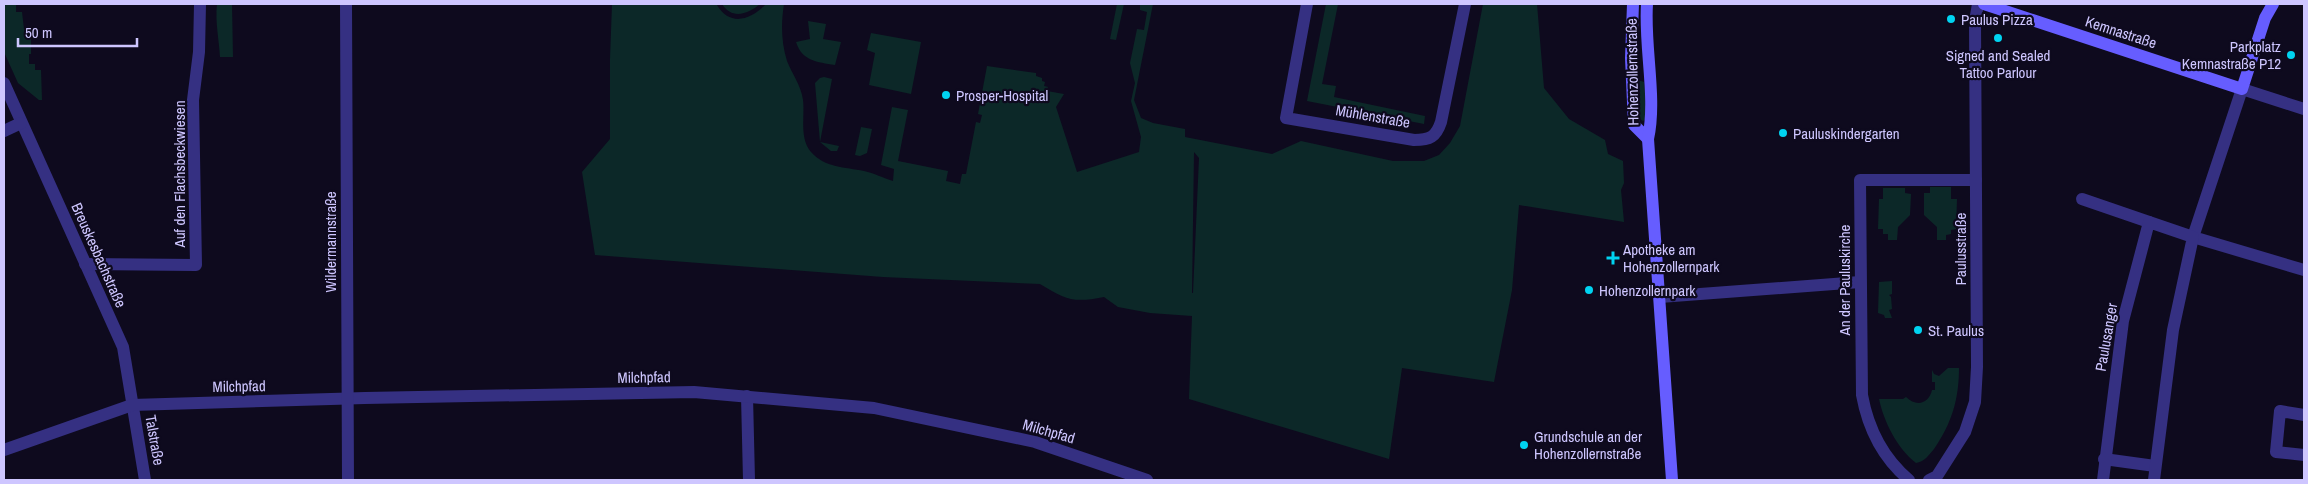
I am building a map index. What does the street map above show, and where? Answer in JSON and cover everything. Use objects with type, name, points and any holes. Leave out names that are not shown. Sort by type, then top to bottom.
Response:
[{"type":"main road","name":"Hohenzollernstraße","points":[[1633,4],[1631,58],[1634,125],[1648,139]]},
{"type":"main road","name":"Hohenzollernstraße","points":[[1647,4],[1646,27],[1652,122],[1648,139],[1672,480]]},
{"type":"main road","name":"Kemnastraße","points":[[1984,4],[2242,89]]},
{"type":"main road","points":[[2242,89],[2265,18],[2273,4]]},
{"type":"street","name":"Auf den Flachsbeckwiesen","points":[[85,264],[196,264],[193,100],[199,52],[200,4]]},
{"type":"street","name":"Wildermannstraße","points":[[346,4],[348,480]]},
{"type":"street","name":"Mühlenstraße","points":[[1307,4],[1286,118],[1414,140],[1428,140],[1437,133],[1441,122],[1465,4]]},
{"type":"street","name":"Paulusstraße","points":[[1929,480],[1937,476],[1965,432],[1975,402],[1977,367],[1974,21],[1978,4]]},
{"type":"street","name":"Breuskesbachstraße","points":[[4,83],[122,347],[132,405]]},
{"type":"street","name":"Kemnastraße","points":[[2242,89],[2304,109]]},
{"type":"street","points":[[2154,480],[2173,330],[2193,237],[2242,89]]},
{"type":"street","points":[[4,131],[21,123]]},
{"type":"street","name":"An der Pauluskirche","points":[[1909,480],[1892,464],[1869,425],[1864,409],[1861,380],[1860,180],[1976,180]]},
{"type":"street","points":[[2082,199],[2193,237],[2304,270]]},
{"type":"street","name":"Paulusanger","points":[[2103,480],[2104,459],[2123,321],[2150,222]]},
{"type":"street","points":[[1660,297],[1860,282]]},
{"type":"street","name":"Milchpfad","points":[[4,450],[132,405],[348,398],[694,392],[874,408],[1035,442],[1146,480]]},
{"type":"street","points":[[747,396],[749,480]]},
{"type":"street","name":"Talstraße","points":[[132,405],[145,480]]},
{"type":"street","points":[[2304,414],[2280,411],[2276,452],[2304,454]]},
{"type":"street","points":[[2104,459],[2155,466]]},
{"type":"green space","points":[[4,4],[16,4],[16,12],[22,12],[24,29],[27,29],[27,32],[31,32],[29,64],[35,64],[35,70],[41,70],[42,100],[39,100],[18,83],[4,52]]},
{"type":"green space","points":[[217,4],[232,4],[233,57],[220,57]]},
{"type":"green space","points":[[612,4],[717,5],[728,16],[734,19],[741,19],[754,14],[766,4],[784,4],[782,25],[784,47],[787,61],[802,95],[804,134],[807,146],[811,152],[829,164],[868,172],[893,181],[894,169],[881,165],[892,107],[908,110],[898,161],[948,171],[946,181],[960,184],[962,174],[966,174],[976,122],[980,123],[982,115],[978,114],[987,66],[1036,73],[1036,76],[1042,78],[1042,81],[1045,82],[1044,86],[1048,87],[1047,91],[1064,94],[1056,107],[1077,172],[1139,152],[1141,137],[1131,101],[1135,83],[1130,63],[1137,29],[1144,30],[1147,12],[1140,10],[1140,4],[1153,4],[1134,100],[1141,118],[1153,123],[1185,129],[1185,137],[1272,154],[1301,141],[1393,161],[1424,161],[1439,155],[1450,143],[1460,126],[1483,4],[1537,4],[1544,88],[1569,119],[1605,140],[1608,154],[1623,161],[1624,183],[1621,190],[1624,222],[1519,205],[1512,290],[1494,382],[1402,368],[1389,459],[1189,399],[1192,316],[1150,313],[1118,307],[1104,297],[1085,300],[1070,299],[1040,284],[883,277],[595,255],[582,172],[610,139]],"holes":[[[1194,152],[1199,158],[1193,293],[1192,293]]]},
{"type":"green space","points":[[722,4],[760,4],[745,13],[735,14],[726,9]]},
{"type":"green space","points":[[1117,4],[1124,4],[1116,40],[1110,39]]},
{"type":"green space","points":[[1326,4],[1338,4],[1322,84],[1336,86],[1334,97],[1425,116],[1424,124],[1307,101]]},
{"type":"green space","points":[[808,21],[826,24],[823,39],[841,42],[835,65],[811,60],[802,53],[796,42],[810,39]]},
{"type":"green space","points":[[871,33],[921,42],[911,94],[869,85],[875,53],[867,50]]},
{"type":"green space","points":[[824,77],[832,79],[820,142],[815,83]]},
{"type":"green space","points":[[1638,80],[1644,82],[1647,118],[1643,121],[1640,119]]},
{"type":"green space","points":[[861,127],[872,129],[867,153],[860,156],[855,155]]},
{"type":"green space","points":[[820,142],[839,146],[837,151],[831,151]]},
{"type":"green space","points":[[1930,187],[1951,187],[1951,199],[1957,199],[1956,229],[1951,230],[1951,234],[1946,235],[1946,240],[1937,240],[1937,227],[1924,215],[1924,193],[1930,193]]},
{"type":"green space","points":[[1883,188],[1905,188],[1905,193],[1911,194],[1910,215],[1898,227],[1897,240],[1888,240],[1888,234],[1883,234],[1883,229],[1878,229],[1879,199],[1883,199]]},
{"type":"green space","points":[[1892,281],[1892,294],[1889,295],[1891,297],[1892,309],[1889,310],[1892,318],[1885,318],[1884,315],[1878,313],[1879,282]]},
{"type":"green space","points":[[1948,368],[1959,368],[1958,390],[1950,420],[1934,449],[1924,460],[1916,463],[1903,450],[1892,434],[1884,417],[1879,399],[1903,399],[1906,397],[1918,403],[1925,401],[1932,390],[1935,390],[1935,382],[1932,382],[1932,370],[1934,374],[1939,376]]},
{"type":"place","name":"Paulus Pizza","points":[[1951,19]]},
{"type":"place","name":"Signed and Sealed Tattoo Parlour","points":[[1998,38]]},
{"type":"place","name":"Parkplatz Kemnastraße P12","points":[[2291,55]]},
{"type":"place","name":"Prosper-Hospital","points":[[946,95]]},
{"type":"place","name":"Pauluskindergarten","points":[[1783,133]]},
{"type":"place","name":"Apotheke am Hohenzollernpark","points":[[1613,258]]},
{"type":"place","name":"Hohenzollernpark","points":[[1589,290]]},
{"type":"place","name":"St. Paulus","points":[[1918,330]]},
{"type":"place","name":"Grundschule an der Hohenzollernstraße","points":[[1524,445]]}]
